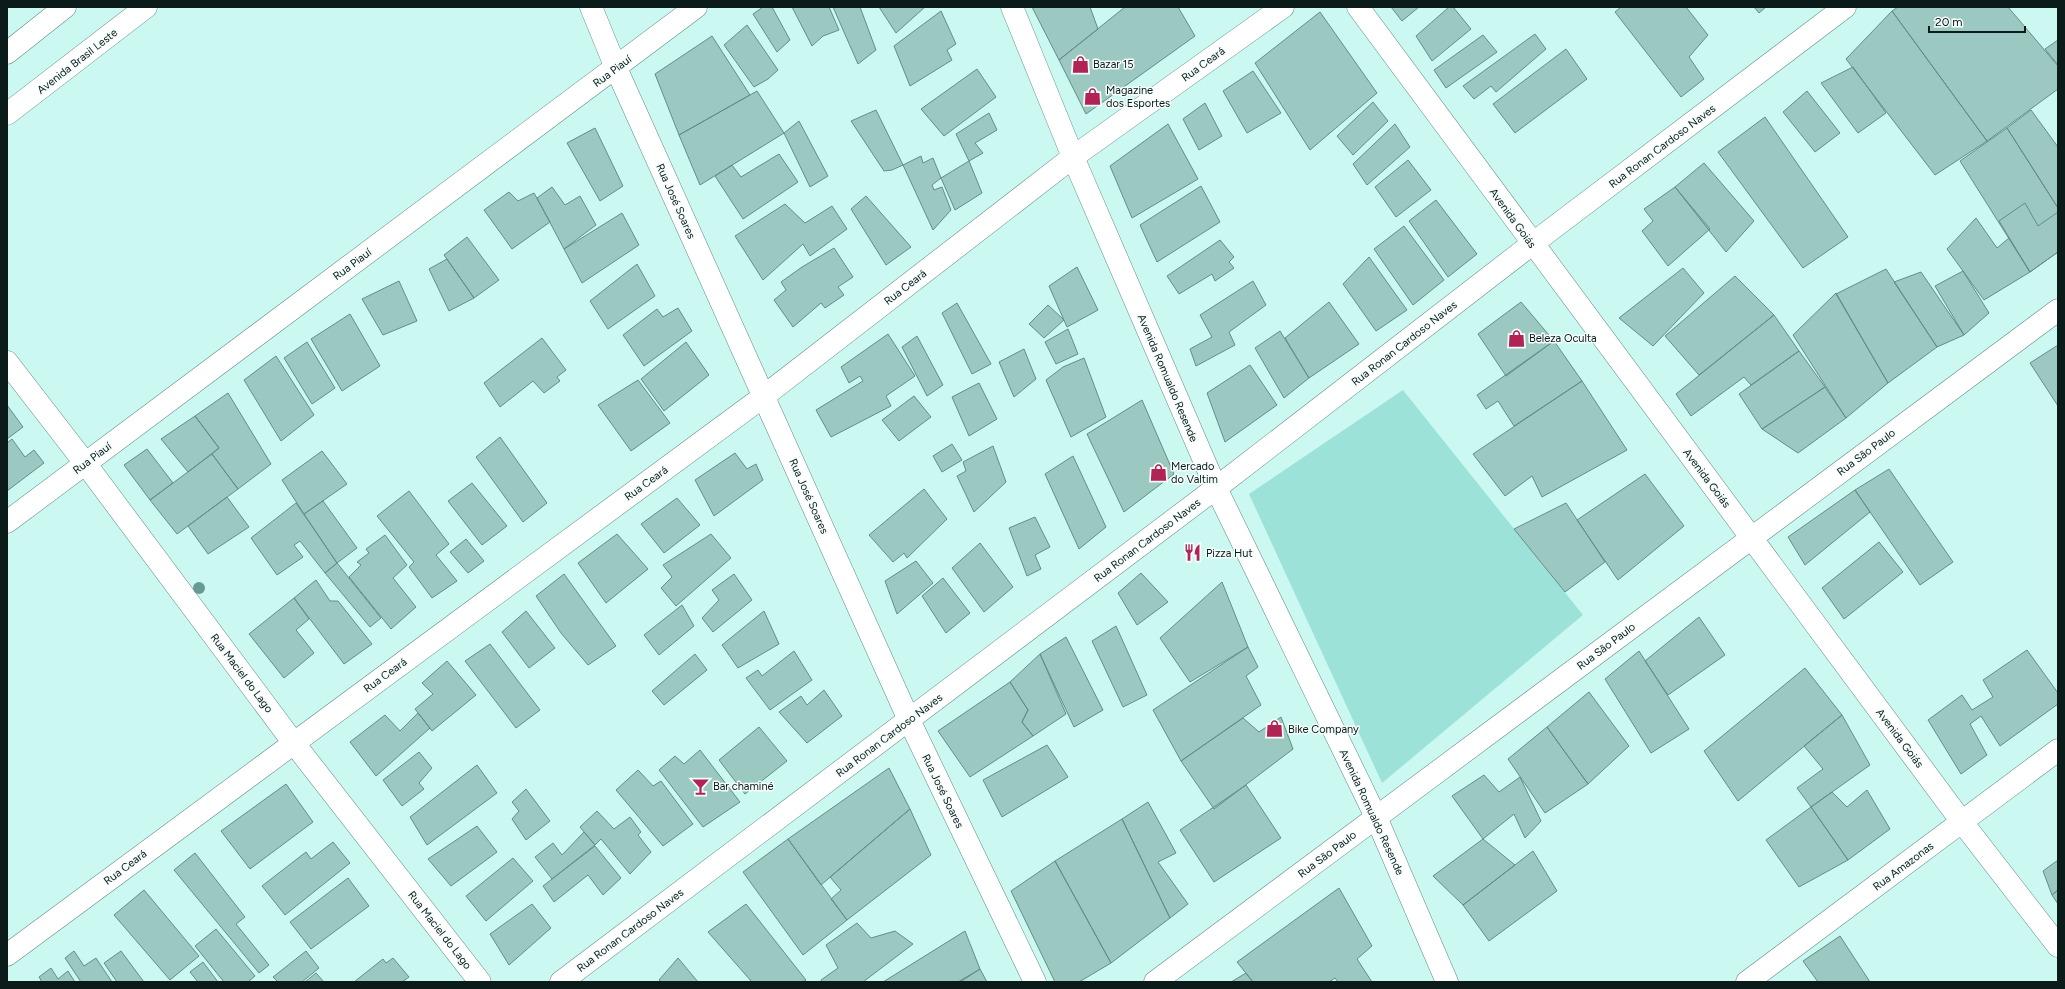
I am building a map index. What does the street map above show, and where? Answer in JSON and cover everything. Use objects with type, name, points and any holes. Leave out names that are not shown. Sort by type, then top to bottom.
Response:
[{"type":"street","points":[[7,53],[65,7]]},
{"type":"street","name":"Avenida Brasil Leste","points":[[7,114],[146,7]]},
{"type":"street","name":"Rua José Soares","points":[[591,7],[616,68],[909,720],[1034,982]]},
{"type":"street","name":"Rua Piauí","points":[[7,522],[696,7]]},
{"type":"street","name":"Avenida Romualdo Resende","points":[[1012,7],[1073,157],[1216,488],[1376,817],[1447,982]]},
{"type":"street","name":"Rua Ceará","points":[[7,955],[293,742],[764,396],[1073,157],[1283,7]]},
{"type":"street","name":"Avenida Goiás","points":[[1358,7],[1532,244],[1962,822],[2058,946]]},
{"type":"street","name":"Rua Ronan Cardoso Naves","points":[[561,982],[1216,488],[1532,244],[1845,7]]},
{"type":"street","name":"Rua São Paulo","points":[[1155,982],[2058,310]]},
{"type":"street","name":"Rua Maciel do Lago","points":[[7,362],[85,463],[293,742],[480,982]]},
{"type":"street","name":"Rua Amazonas","points":[[1748,982],[2058,750]]},
{"type":"shaded area","points":[[1403,390],[1583,615],[1382,783],[1249,494]]},
{"type":"building","points":[[763,7],[772,7],[790,40],[777,52],[753,14]]},
{"type":"building","points":[[792,7],[829,7],[839,30],[823,36],[812,46]]},
{"type":"building","points":[[833,7],[860,7],[876,50],[858,64]]},
{"type":"building","points":[[879,7],[925,7],[896,33]]},
{"type":"building","points":[[1032,7],[1090,7],[1098,29],[1059,60]]},
{"type":"building","points":[[1125,7],[1178,7],[1195,36],[1086,114],[1059,60]]},
{"type":"building","points":[[1391,7],[1419,7],[1402,21]]},
{"type":"building","points":[[1449,7],[1453,7],[1471,29],[1432,61],[1416,36]]},
{"type":"building","points":[[1621,7],[1686,7],[1708,35],[1689,57],[1704,79],[1681,97],[1615,12]]},
{"type":"building","points":[[1754,7],[1766,7],[1759,13]]},
{"type":"building","points":[[1898,7],[2008,7],[2058,66],[2058,89],[1987,141],[1892,11]]},
{"type":"building","points":[[941,11],[956,44],[947,50],[952,60],[910,86],[894,46]]},
{"type":"building","points":[[1892,11],[1987,141],[1935,175],[1846,59]]},
{"type":"building","points":[[1320,12],[1377,93],[1310,150],[1255,63]]},
{"type":"building","points":[[747,25],[778,70],[768,79],[754,87],[724,45]]},
{"type":"building","points":[[1535,34],[1546,49],[1496,92],[1491,86],[1474,99],[1463,86]]},
{"type":"building","points":[[1483,35],[1497,52],[1446,88],[1434,70]]},
{"type":"building","points":[[712,36],[750,95],[679,135],[655,74]]},
{"type":"building","points":[[2058,40],[2058,65],[2045,49]]},
{"type":"building","points":[[1566,49],[1587,79],[1515,133],[1493,104]]},
{"type":"building","points":[[1853,67],[1886,113],[1858,133],[1821,83]]},
{"type":"building","points":[[977,69],[996,97],[944,136],[921,109]]},
{"type":"building","points":[[1253,71],[1281,113],[1247,133],[1223,91]]},
{"type":"building","points":[[757,91],[784,133],[700,185],[679,135]]},
{"type":"building","points":[[1807,91],[1840,133],[1815,152],[1783,112]]},
{"type":"building","points":[[1373,102],[1388,121],[1353,155],[1337,136]]},
{"type":"building","points":[[1205,103],[1222,136],[1199,150],[1183,119]]},
{"type":"building","points":[[876,110],[903,165],[892,170],[884,171],[851,121]]},
{"type":"building","points":[[2031,110],[2058,147],[2058,208],[2007,128]]},
{"type":"building","points":[[989,113],[997,130],[975,143],[983,153],[969,161],[956,134]]},
{"type":"building","points":[[1765,117],[1848,237],[1803,268],[1718,152]]},
{"type":"building","points":[[799,121],[828,176],[810,187],[784,133]]},
{"type":"building","points":[[1168,124],[1198,179],[1132,218],[1110,166]]},
{"type":"building","points":[[1395,124],[1410,147],[1367,185],[1353,164]]},
{"type":"building","points":[[595,128],[623,186],[600,201],[567,143]]},
{"type":"building","points":[[2007,128],[2058,208],[2058,252],[2030,272],[1960,161]]},
{"type":"building","points":[[779,154],[798,182],[743,219],[715,176],[732,165],[741,177]]},
{"type":"building","points":[[921,156],[923,163],[933,158],[941,178],[932,185],[934,190],[942,187],[951,210],[933,230],[903,165]]},
{"type":"building","points":[[1408,160],[1431,190],[1396,217],[1375,187]]},
{"type":"building","points":[[969,161],[982,193],[955,210],[941,178]]},
{"type":"building","points":[[1704,163],[1754,221],[1726,252],[1675,187]]},
{"type":"building","points":[[1201,186],[1220,222],[1157,262],[1140,225]]},
{"type":"building","points":[[552,187],[565,205],[580,196],[596,225],[564,249],[537,198]]},
{"type":"building","points":[[1675,187],[1710,229],[1668,266],[1642,231],[1653,221],[1644,209]]},
{"type":"building","points":[[509,192],[518,201],[534,193],[550,222],[512,249],[484,210]]},
{"type":"building","points":[[866,196],[911,247],[886,265],[851,209]]},
{"type":"building","points":[[1436,200],[1477,254],[1448,277],[1409,221]]},
{"type":"building","points":[[2025,203],[2038,226],[2058,212],[2058,252],[2030,272],[1999,221]]},
{"type":"building","points":[[785,204],[805,223],[832,206],[847,229],[810,256],[803,244],[763,280],[735,236]]},
{"type":"building","points":[[622,213],[639,245],[582,283],[564,249]]},
{"type":"building","points":[[1976,218],[1997,248],[2009,238],[2030,272],[1984,300],[1947,249]]},
{"type":"building","points":[[1404,226],[1444,280],[1413,305],[1374,249]]},
{"type":"building","points":[[467,237],[499,280],[474,298],[444,255]]},
{"type":"building","points":[[1220,240],[1234,257],[1229,262],[1234,268],[1215,281],[1212,274],[1179,294],[1167,276]]},
{"type":"building","points":[[834,248],[853,277],[838,287],[844,295],[825,308],[821,303],[793,327],[774,300],[786,290],[781,282],[802,267]]},
{"type":"building","points":[[1369,257],[1407,310],[1376,331],[1343,284]]},
{"type":"building","points":[[447,259],[474,298],[449,311],[429,269]]},
{"type":"building","points":[[637,264],[655,296],[608,329],[590,301]]},
{"type":"building","points":[[1077,267],[1098,310],[1067,327],[1049,286]]},
{"type":"building","points":[[1683,268],[1704,293],[1653,346],[1619,318]]},
{"type":"building","points":[[1886,269],[1937,347],[1888,383],[1836,294]]},
{"type":"building","points":[[1963,271],[1989,313],[1964,335],[1935,286]]},
{"type":"building","points":[[1921,272],[1964,335],[1937,347],[1894,282]]},
{"type":"building","points":[[1735,276],[1774,315],[1699,375],[1665,336]]},
{"type":"building","points":[[399,281],[417,321],[383,335],[362,299]]},
{"type":"building","points":[[1253,281],[1266,305],[1229,332],[1235,345],[1196,366],[1190,349],[1212,337],[1200,315]]},
{"type":"building","points":[[1836,293],[1888,383],[1846,418],[1793,335]]},
{"type":"building","points":[[1329,302],[1359,344],[1309,378],[1285,338]]},
{"type":"building","name":"Beleza Oculta","points":[[1521,302],[1554,341],[1506,376],[1478,334]]},
{"type":"building","points":[[957,303],[991,364],[972,374],[942,313]]},
{"type":"building","points":[[1048,305],[1064,320],[1044,338],[1029,324]]},
{"type":"building","points":[[678,308],[692,331],[644,366],[623,335],[657,309],[663,317]]},
{"type":"building","points":[[350,314],[380,366],[342,391],[311,339]]},
{"type":"building","points":[[1774,315],[1799,351],[1751,385],[1744,377],[1691,416],[1676,394]]},
{"type":"building","points":[[1068,329],[1078,354],[1056,364],[1045,342]]},
{"type":"building","points":[[1280,331],[1309,378],[1284,398],[1255,348]]},
{"type":"building","points":[[888,334],[915,376],[886,396],[891,406],[831,437],[816,410],[863,381],[860,376],[849,383],[841,367]]},
{"type":"building","points":[[917,336],[943,385],[927,396],[902,347]]},
{"type":"building","points":[[542,338],[566,370],[557,377],[560,381],[544,393],[533,381],[500,407],[484,383]]},
{"type":"building","points":[[1554,341],[1582,381],[1514,426],[1498,401],[1486,409],[1477,395]]},
{"type":"building","points":[[307,342],[335,388],[312,404],[284,358]]},
{"type":"building","points":[[686,342],[709,375],[664,411],[641,379]]},
{"type":"building","points":[[2058,345],[2058,406],[2030,363]]},
{"type":"building","points":[[1024,349],[1036,379],[1014,397],[999,362]]},
{"type":"building","points":[[1799,351],[1825,387],[1762,429],[1739,394]]},
{"type":"building","points":[[276,356],[314,415],[281,441],[244,380]]},
{"type":"building","points":[[1084,358],[1106,417],[1071,437],[1046,380],[1063,367]]},
{"type":"building","points":[[1250,365],[1277,405],[1225,442],[1207,393]]},
{"type":"building","points":[[638,380],[670,423],[631,451],[598,405]]},
{"type":"building","points":[[1582,381],[1627,450],[1542,497],[1532,476],[1505,496],[1473,454]]},
{"type":"building","points":[[979,383],[997,419],[969,436],[952,397]]},
{"type":"building","points":[[1825,387],[1846,418],[1798,453],[1762,429]]},
{"type":"building","points":[[228,393],[271,464],[238,489],[212,454],[219,448],[195,416]]},
{"type":"building","points":[[914,396],[931,417],[899,441],[882,420]]},
{"type":"building","points":[[1142,400],[1174,474],[1124,512],[1087,434]]},
{"type":"building","points":[[7,405],[23,427],[7,439]]},
{"type":"building","points":[[195,416],[219,448],[188,472],[161,439]]},
{"type":"building","points":[[500,437],[547,503],[523,522],[476,457]]},
{"type":"building","points":[[12,439],[25,457],[34,450],[44,463],[7,491],[7,443]]},
{"type":"building","points":[[952,444],[962,460],[942,472],[933,456]]},
{"type":"building","points":[[993,446],[1006,482],[974,512],[957,476],[966,471],[963,462]]},
{"type":"building","points":[[147,449],[173,483],[150,500],[124,465]]},
{"type":"building","points":[[322,451],[347,484],[304,514],[282,480]]},
{"type":"building","points":[[735,453],[747,469],[756,464],[763,480],[714,516],[695,480]]},
{"type":"building","points":[[212,454],[238,489],[177,534],[150,500]]},
{"type":"building","points":[[1073,456],[1106,527],[1079,549],[1045,474]]},
{"type":"building","points":[[1889,469],[1953,562],[1920,585],[1855,490]]},
{"type":"building","points":[[1645,474],[1684,526],[1618,580],[1577,520]]},
{"type":"building","points":[[472,483],[507,526],[482,545],[448,501]]},
{"type":"building","points":[[924,489],[947,519],[907,558],[904,553],[893,562],[869,535]]},
{"type":"building","points":[[1855,490],[1870,512],[1805,565],[1788,537]]},
{"type":"building","points":[[409,491],[449,544],[436,555],[457,581],[432,598],[409,567],[414,562],[377,516]]},
{"type":"building","points":[[227,497],[249,527],[208,554],[188,526]]},
{"type":"building","points":[[677,498],[700,525],[664,553],[641,524]]},
{"type":"building","points":[[323,501],[357,548],[337,563],[304,514]]},
{"type":"building","points":[[296,503],[337,563],[325,573],[300,541],[294,545],[303,557],[277,575],[251,538]]},
{"type":"building","points":[[1566,503],[1605,562],[1565,592],[1514,529]]},
{"type":"building","points":[[1035,517],[1050,547],[1035,555],[1041,569],[1027,576],[1009,528]]},
{"type":"building","points":[[617,534],[648,569],[606,603],[578,563]]},
{"type":"building","points":[[711,534],[731,558],[676,606],[661,588],[672,577],[663,565]]},
{"type":"building","points":[[385,535],[407,565],[393,578],[416,607],[391,629],[349,577],[361,565],[357,562],[369,553],[366,549]]},
{"type":"building","points":[[466,539],[484,561],[468,573],[450,552]]},
{"type":"building","points":[[1879,542],[1903,572],[1844,619],[1822,588]]},
{"type":"building","points":[[980,543],[1013,587],[984,612],[952,568]]},
{"type":"building","points":[[916,561],[933,583],[897,614],[885,581]]},
{"type":"building","points":[[337,563],[381,618],[370,627],[325,573]]},
{"type":"building","points":[[1141,573],[1168,602],[1137,625],[1118,593]]},
{"type":"building","points":[[564,574],[616,646],[588,665],[561,633],[536,596]]},
{"type":"building","points":[[734,574],[752,600],[713,632],[702,618],[719,600],[712,590]]},
{"type":"building","points":[[943,578],[970,613],[946,633],[922,596]]},
{"type":"building","points":[[316,580],[330,601],[338,601],[372,644],[344,664],[294,598]]},
{"type":"building","points":[[1222,582],[1248,647],[1190,682],[1160,638]]},
{"type":"building","points":[[294,598],[309,619],[296,630],[314,653],[284,678],[249,634]]},
{"type":"building","points":[[682,605],[694,626],[659,655],[644,635]]},
{"type":"building","points":[[526,611],[555,648],[529,668],[502,632]]},
{"type":"building","points":[[764,611],[779,644],[738,668],[722,645]]},
{"type":"building","points":[[1699,617],[1725,655],[1668,695],[1645,661]]},
{"type":"building","points":[[1116,626],[1147,695],[1123,707],[1092,641]]},
{"type":"building","points":[[1066,637],[1103,710],[1074,727],[1040,654]]},
{"type":"building","points":[[490,644],[540,710],[516,728],[465,661]]},
{"type":"building","points":[[1248,647],[1258,667],[1246,676],[1261,705],[1181,761],[1153,710]]},
{"type":"building","points":[[2027,650],[2058,693],[2058,704],[2000,746],[1981,716],[1970,724],[1987,755],[1961,774],[1928,720],[1962,695],[1972,710],[1993,697],[1983,680]]},
{"type":"building","points":[[794,651],[812,680],[770,710],[746,678],[758,670],[762,676]]},
{"type":"building","points":[[1639,651],[1689,729],[1651,753],[1605,679]]},
{"type":"building","points":[[695,654],[707,670],[664,705],[652,691]]},
{"type":"building","points":[[1040,654],[1066,714],[1033,736],[1022,722],[1028,710],[1010,682]]},
{"type":"building","points":[[447,661],[476,695],[432,731],[415,709],[433,694],[422,683]]},
{"type":"building","points":[[1805,668],[1842,715],[1738,801],[1704,751]]},
{"type":"building","points":[[1010,682],[1028,710],[1022,722],[1033,736],[970,777],[938,731]]},
{"type":"building","points":[[824,690],[842,716],[807,743],[779,712],[801,696],[807,705]]},
{"type":"building","points":[[1589,692],[1629,746],[1588,784],[1547,727]]},
{"type":"building","points":[[418,713],[430,728],[376,776],[350,742],[385,715],[400,731]]},
{"type":"building","points":[[1842,715],[1870,765],[1811,807],[1797,788],[1823,769],[1804,746]]},
{"type":"building","points":[[1281,717],[1293,749],[1214,809],[1181,761],[1243,718],[1259,732]]},
{"type":"building","points":[[759,727],[787,761],[745,794],[719,760]]},
{"type":"building","points":[[1547,727],[1588,784],[1545,813],[1508,759]]},
{"type":"building","points":[[1047,745],[1068,777],[1002,817],[983,780]]},
{"type":"building","name":"Bar chaminé","points":[[700,750],[740,802],[703,827],[659,770],[675,756],[684,764]]},
{"type":"building","points":[[419,752],[432,768],[419,783],[424,789],[402,806],[383,780]]},
{"type":"building","points":[[477,765],[497,793],[427,845],[410,817]]},
{"type":"building","points":[[889,768],[910,809],[821,885],[788,839]]},
{"type":"building","points":[[638,770],[653,786],[661,781],[693,824],[663,846],[616,790]]},
{"type":"building","points":[[1484,775],[1499,792],[1520,777],[1541,821],[1525,838],[1514,814],[1483,839],[1452,796]]},
{"type":"building","points":[[286,784],[313,822],[250,869],[221,831]]},
{"type":"building","points":[[1246,785],[1281,838],[1214,882],[1180,830]]},
{"type":"building","points":[[526,789],[550,821],[526,840],[512,819],[519,811],[512,802]]},
{"type":"building","points":[[1867,790],[1890,829],[1848,860],[1811,807],[1832,792],[1847,807]]},
{"type":"building","points":[[1148,802],[1176,853],[1158,862],[1188,904],[1170,918],[1122,819]]},
{"type":"building","points":[[1811,807],[1848,860],[1799,887],[1766,840]]},
{"type":"building","points":[[910,809],[931,855],[847,920],[831,899],[841,890],[830,877]]},
{"type":"building","points":[[597,811],[614,829],[630,817],[641,832],[638,835],[651,852],[630,874],[601,839],[595,845],[580,827]]},
{"type":"building","points":[[1122,819],[1170,918],[1111,963],[1055,861]]},
{"type":"building","points":[[477,826],[497,852],[451,886],[428,859]]},
{"type":"building","points":[[584,832],[595,845],[552,879],[535,857],[553,843],[562,855]]},
{"type":"building","points":[[788,839],[847,920],[803,955],[743,872]]},
{"type":"building","points":[[1483,839],[1515,865],[1463,905],[1433,876]]},
{"type":"building","points":[[333,842],[350,863],[285,915],[262,886],[306,852],[311,859]]},
{"type":"building","points":[[595,846],[621,878],[603,895],[588,875],[554,902],[543,886]]},
{"type":"building","points":[[1533,851],[1557,891],[1489,941],[1463,905]]},
{"type":"building","points":[[195,853],[245,917],[236,924],[269,965],[259,973],[174,870]]},
{"type":"building","points":[[513,858],[533,881],[486,921],[466,896]]},
{"type":"building","points":[[2058,860],[2058,890],[2052,895],[2043,871]]},
{"type":"building","points":[[1055,861],[1111,963],[1079,982],[1055,982],[1011,891]]},
{"type":"building","points":[[348,878],[369,906],[311,949],[290,922]]},
{"type":"building","points":[[1339,888],[1372,946],[1357,959],[1372,982],[1338,982],[1335,978],[1329,982],[1253,982],[1237,962]]},
{"type":"building","points":[[144,890],[199,956],[170,980],[114,915]]},
{"type":"building","points":[[2058,890],[2058,904],[2052,895]]},
{"type":"building","points":[[532,904],[551,928],[509,965],[490,934]]},
{"type":"building","points":[[746,904],[806,980],[803,982],[752,982],[708,932]]},
{"type":"building","points":[[857,923],[871,938],[895,931],[913,944],[863,982],[822,982],[821,980],[838,968],[826,945]]},
{"type":"building","points":[[216,929],[255,976],[248,982],[224,982],[195,946]]},
{"type":"building","points":[[965,931],[980,969],[960,982],[883,982]]},
{"type":"building","points":[[1840,936],[1870,982],[1818,982],[1803,961]]},
{"type":"building","points":[[74,951],[84,966],[96,958],[112,982],[81,982],[65,958]]},
{"type":"building","points":[[121,951],[144,982],[117,982],[104,963]]},
{"type":"building","points":[[306,951],[319,968],[302,982],[278,982],[273,977]]},
{"type":"building","points":[[393,958],[409,977],[402,982],[354,982],[383,959],[386,963]]},
{"type":"building","points":[[678,958],[698,982],[662,982],[659,980]]},
{"type":"building","points":[[203,962],[218,982],[198,982],[190,972]]},
{"type":"building","points":[[51,968],[58,979],[68,971],[75,982],[42,982],[39,977]]},
{"type":"building","points":[[980,969],[987,982],[958,982]]},
{"type":"building","points":[[316,973],[324,982],[305,982]]},
{"type":"building","points":[[1246,973],[1253,982],[1231,982]]},
{"type":"place","name":"Bazar 15","points":[[1080,64]]},
{"type":"place","name":"Magazine dos Esportes","points":[[1093,96]]},
{"type":"place","name":"Beleza Oculta","points":[[1516,338]]},
{"type":"place","name":"Mercado do Valtim","points":[[1158,472]]},
{"type":"place","name":"Pizza Hut","points":[[1193,553]]},
{"type":"place","name":"Bike Company","points":[[1275,729]]},
{"type":"place","name":"Bar chaminé","points":[[700,786]]}]
